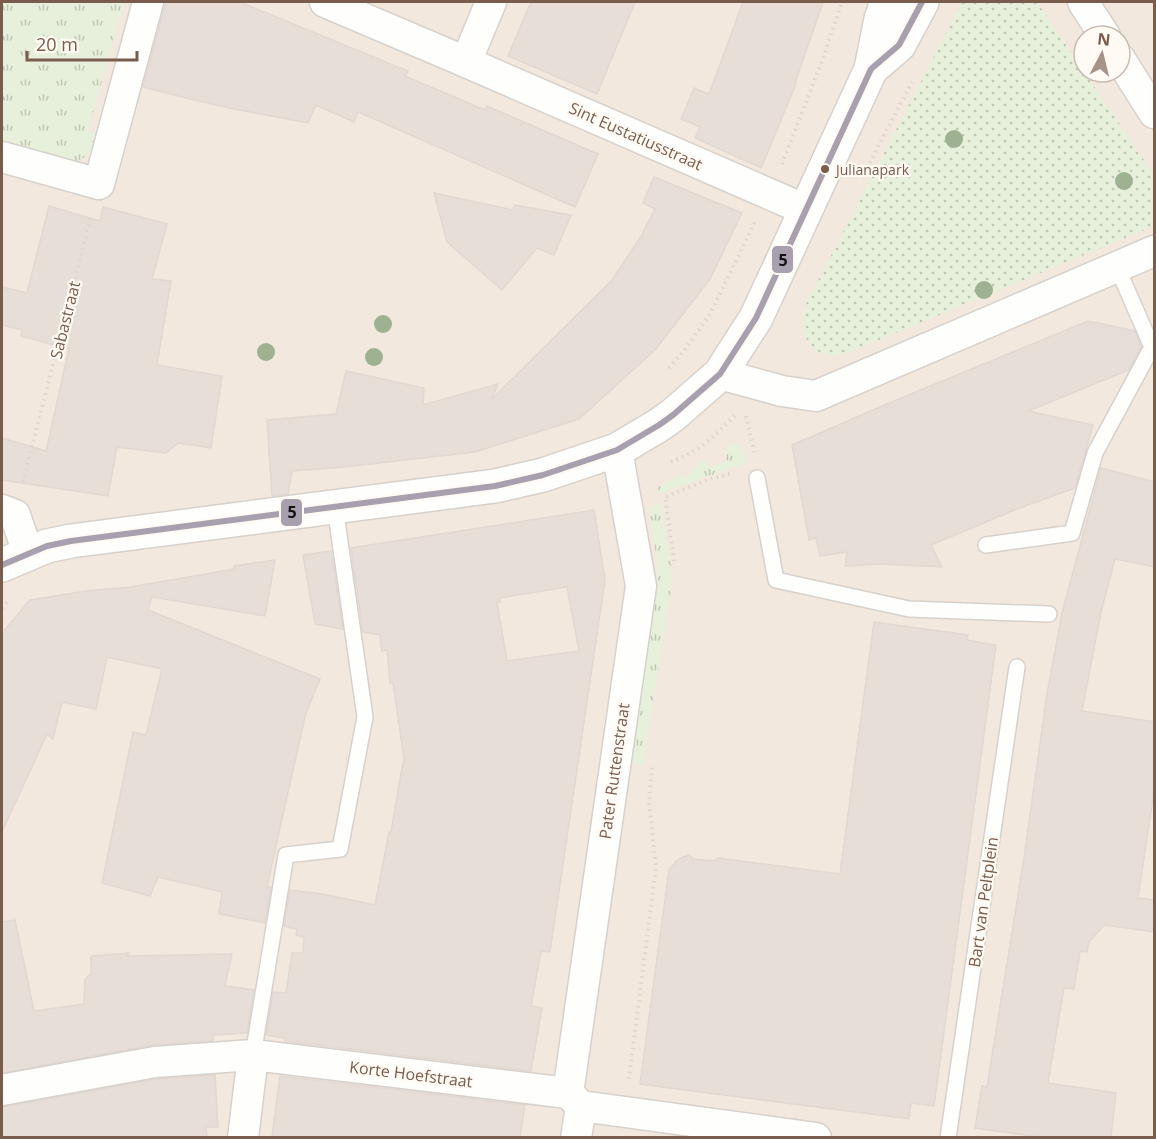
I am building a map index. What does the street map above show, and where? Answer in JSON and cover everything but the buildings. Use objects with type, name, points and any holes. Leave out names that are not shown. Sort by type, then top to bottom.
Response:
[{"type":"street","points":[[2,156],[99,184],[148,2]]},
{"type":"street","name":"Sint Eustatiusstraat","points":[[325,2],[806,210]]},
{"type":"street","points":[[466,62],[491,2]]},
{"type":"street","points":[[8,513],[15,559],[47,546],[70,541],[495,486],[543,475],[617,450],[673,415],[720,374],[756,318],[871,69],[881,19],[887,2]]},
{"type":"street","points":[[871,69],[899,45],[922,2]]},
{"type":"street","points":[[1083,2],[1097,24]]},
{"type":"street","points":[[1132,78],[1155,113]]},
{"type":"street","points":[[720,374],[782,391],[816,396],[1155,251]]},
{"type":"street","name":"Pater Ruttenstraat","points":[[576,1137],[574,1099],[641,586],[617,450]]},
{"type":"street","points":[[243,1137],[253,1055]]},
{"type":"street","name":"Korte Hoefstraat","points":[[2,1090],[155,1062],[253,1055],[574,1099],[625,1112],[816,1137]]},
{"type":"lane","points":[[986,545],[1072,532],[1095,453],[1152,347],[1117,267]]},
{"type":"lane","points":[[757,478],[776,580],[909,609],[1049,614]]},
{"type":"lane","points":[[253,1055],[286,855],[340,849],[365,717],[335,507]]},
{"type":"lane","name":"Bart van Peltplein","points":[[948,1137],[1017,668]]},
{"type":"path","points":[[666,372],[710,314],[770,194],[821,64],[842,2]]},
{"type":"path","name":"Sabastraat","points":[[8,513],[99,184]]},
{"type":"path","points":[[746,414],[756,460]]},
{"type":"path","points":[[675,566],[665,497],[706,480],[737,472]]},
{"type":"path","points":[[625,1112],[656,867],[649,802],[653,762]]},
{"type":"shaded area","points":[[2,2],[1154,2],[1154,1137],[2,1137]]},
{"type":"green space","points":[[2,2],[124,2],[88,131],[98,134],[95,144],[84,158],[74,162],[2,144]]},
{"type":"green space","name":"Julianapark","points":[[962,2],[1037,2],[1072,54],[1072,84],[1092,84],[1154,175],[1154,226],[838,355],[819,352],[812,346],[804,330],[804,308]]},
{"type":"green space","points":[[737,442],[748,462],[659,494],[658,487],[682,474],[684,478],[692,474],[690,469],[706,460],[711,468],[727,460],[723,450]]},
{"type":"green space","points":[[662,504],[673,578],[643,766],[631,764],[658,583],[649,506]]},
{"type":"transit line","name":"5","points":[[2,565],[47,546],[71,541],[495,486],[543,475],[617,450],[659,425],[720,374],[756,318],[871,69],[899,45],[922,2]]},
{"type":"place","name":"Julianapark","points":[[825,169]]}]
